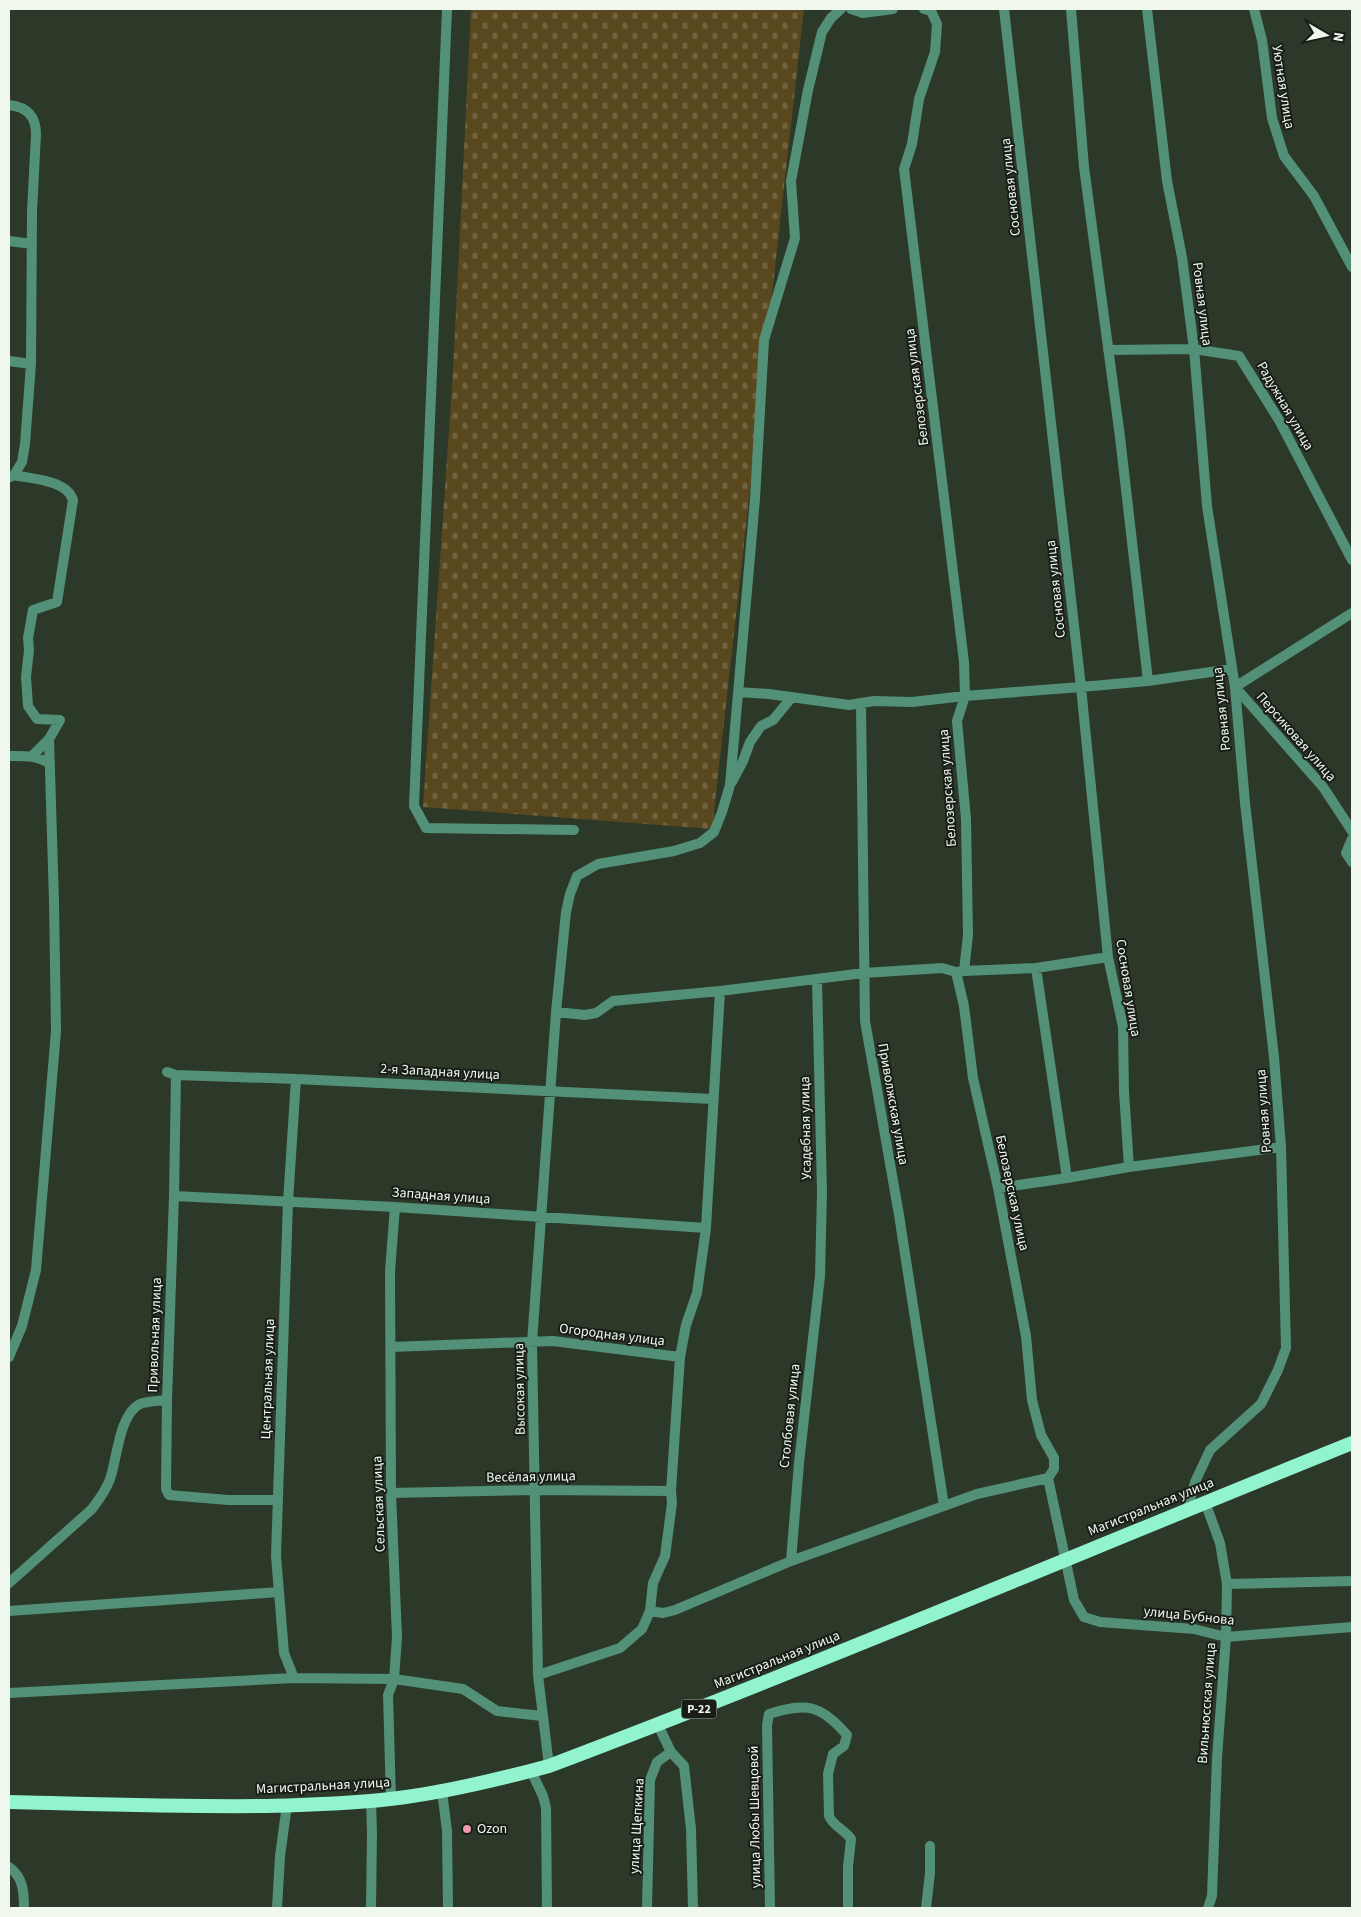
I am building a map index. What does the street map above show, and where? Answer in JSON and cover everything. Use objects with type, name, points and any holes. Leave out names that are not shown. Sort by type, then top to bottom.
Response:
[{"type":"highway","name":"Магистральная улица","points":[[9,1802],[217,1806],[323,1805],[391,1799],[442,1791],[531,1771],[658,1726],[1352,1443]]},
{"type":"street","points":[[447,9],[414,806],[426,828],[574,830]]},
{"type":"street","points":[[730,785],[755,498],[764,340],[795,238],[791,181],[808,90],[822,32],[831,18],[841,9]]},
{"type":"street","points":[[851,9],[863,12],[893,9]]},
{"type":"street","name":"Белозерская улица","points":[[924,9],[931,11],[937,24],[935,52],[919,99],[912,144],[904,169],[964,662],[965,696],[957,721],[966,820],[968,935],[960,972],[973,1078],[998,1188],[1026,1336],[1032,1400],[1041,1435],[1055,1463],[1054,1469],[1048,1478],[1065,1560]]},
{"type":"street","name":"Сосновая улица","points":[[1004,9],[1081,687],[1108,957],[1123,1027],[1124,1092],[1129,1167]]},
{"type":"street","points":[[1071,9],[1084,166],[1148,681]]},
{"type":"street","name":"Ровная улица","points":[[1147,9],[1167,180],[1182,257],[1194,349],[1207,506],[1235,687],[1246,812],[1274,1057],[1281,1147],[1286,1348],[1278,1370],[1261,1404],[1210,1450],[1195,1482],[1187,1510]]},
{"type":"street","name":"Уютная улица","points":[[1254,9],[1262,40],[1272,118],[1284,156],[1314,196],[1352,267]]},
{"type":"street","points":[[9,105],[20,106],[27,110],[36,127],[32,196],[31,364],[26,444],[22,462],[12,477],[60,485],[68,490],[73,500],[56,602],[33,610],[28,638],[28,706],[37,719],[60,720],[49,739],[32,756]]},
{"type":"street","points":[[9,241],[32,244]]},
{"type":"street","name":"Радужная улица","points":[[1108,350],[1194,349],[1239,356],[1279,420],[1352,560]]},
{"type":"street","points":[[9,361],[31,364]]},
{"type":"street","points":[[1235,687],[1352,612]]},
{"type":"street","points":[[738,692],[849,705],[874,701],[912,702],[1148,681],[1232,668]]},
{"type":"street","name":"Персиковая улица","points":[[1235,687],[1323,787],[1352,831]]},
{"type":"street","points":[[730,785],[743,761],[750,742],[761,726],[773,720],[792,697]]},
{"type":"street","name":"Приволжская улица","points":[[861,704],[865,1022],[899,1215],[944,1506]]},
{"type":"street","points":[[9,1358],[22,1326],[36,1270],[56,1031],[49,739]]},
{"type":"street","points":[[9,756],[32,756],[50,764]]},
{"type":"street","name":"Высокая улица","points":[[549,1766],[538,1675],[532,1342],[556,1012],[566,912],[577,876],[598,864],[674,851],[700,844],[714,832],[730,785]]},
{"type":"street","points":[[1352,838],[1346,853],[1352,862]]},
{"type":"street","points":[[556,1012],[585,1015],[596,1013],[613,1001],[720,991],[864,973],[942,968],[960,972],[1036,968],[1108,957]]},
{"type":"street","points":[[1036,968],[1067,1178]]},
{"type":"street","name":"Усадебная улица","points":[[817,980],[822,1192],[820,1276]]},
{"type":"street","points":[[538,1675],[620,1648],[642,1629],[650,1611],[653,1583],[665,1556],[672,1503],[671,1491],[680,1358],[686,1325],[697,1293],[706,1228],[720,991]]},
{"type":"street","name":"2-я Западная улица","points":[[171,1074],[713,1098]]},
{"type":"street","name":"Привольная улица","points":[[9,1583],[103,1496],[110,1480],[120,1435],[131,1412],[140,1404],[167,1400],[174,1196],[171,1074]]},
{"type":"street","name":"Центральная улица","points":[[294,1678],[284,1653],[276,1556],[288,1202],[296,1079]]},
{"type":"street","points":[[998,1188],[1129,1167],[1281,1147]]},
{"type":"street","name":"Западная улица","points":[[174,1196],[395,1207],[706,1228]]},
{"type":"street","name":"Сельская улица","points":[[391,1799],[388,1696],[394,1679],[397,1637],[391,1493],[390,1271],[395,1207]]},
{"type":"street","name":"Столбовая улица","points":[[791,1561],[799,1463],[820,1276]]},
{"type":"street","name":"Огородная улица","points":[[391,1347],[573,1342],[680,1358]]},
{"type":"street","points":[[167,1400],[166,1488],[169,1495],[228,1500],[277,1500]]},
{"type":"street","points":[[650,1611],[664,1613],[675,1610],[791,1561],[977,1494],[1048,1478]]},
{"type":"street","name":"Весёлая улица","points":[[391,1493],[536,1490],[671,1491]]},
{"type":"street","name":"Вильнюсская улица","points":[[1205,1502],[1220,1543],[1227,1584],[1226,1637],[1217,1758],[1212,1896],[1208,1908]]},
{"type":"street","name":"улица Бубнова","points":[[1065,1560],[1074,1600],[1084,1617],[1100,1622],[1194,1629],[1226,1637],[1352,1627]]},
{"type":"street","points":[[1227,1584],[1352,1581]]},
{"type":"street","points":[[9,1611],[279,1592]]},
{"type":"street","points":[[9,1692],[294,1678],[394,1679],[463,1689],[497,1711],[542,1716]]},
{"type":"street","name":"улица Любы Шевцовой","points":[[770,1908],[767,1725],[769,1714],[788,1708],[813,1708],[833,1718],[848,1735],[844,1746],[833,1754],[828,1774],[832,1822],[845,1830],[851,1839],[848,1867],[848,1908]]},
{"type":"street","points":[[658,1726],[671,1752],[684,1766],[688,1785],[693,1908]]},
{"type":"street","name":"улица Щепкина","points":[[647,1908],[650,1780],[657,1762],[671,1752]]},
{"type":"street","points":[[531,1771],[546,1808],[547,1908]]},
{"type":"street","points":[[442,1791],[447,1831],[448,1908]]},
{"type":"street","points":[[371,1801],[371,1908]]},
{"type":"street","points":[[276,1908],[280,1856],[287,1805]]},
{"type":"street","points":[[926,1908],[930,1873],[930,1846]]},
{"type":"street","points":[[9,1866],[17,1872],[24,1889],[24,1908]]},
{"type":"green space","points":[[471,9],[804,9],[712,829],[423,807],[453,371]]},
{"type":"place","name":"Ozon","points":[[467,1829]]}]
